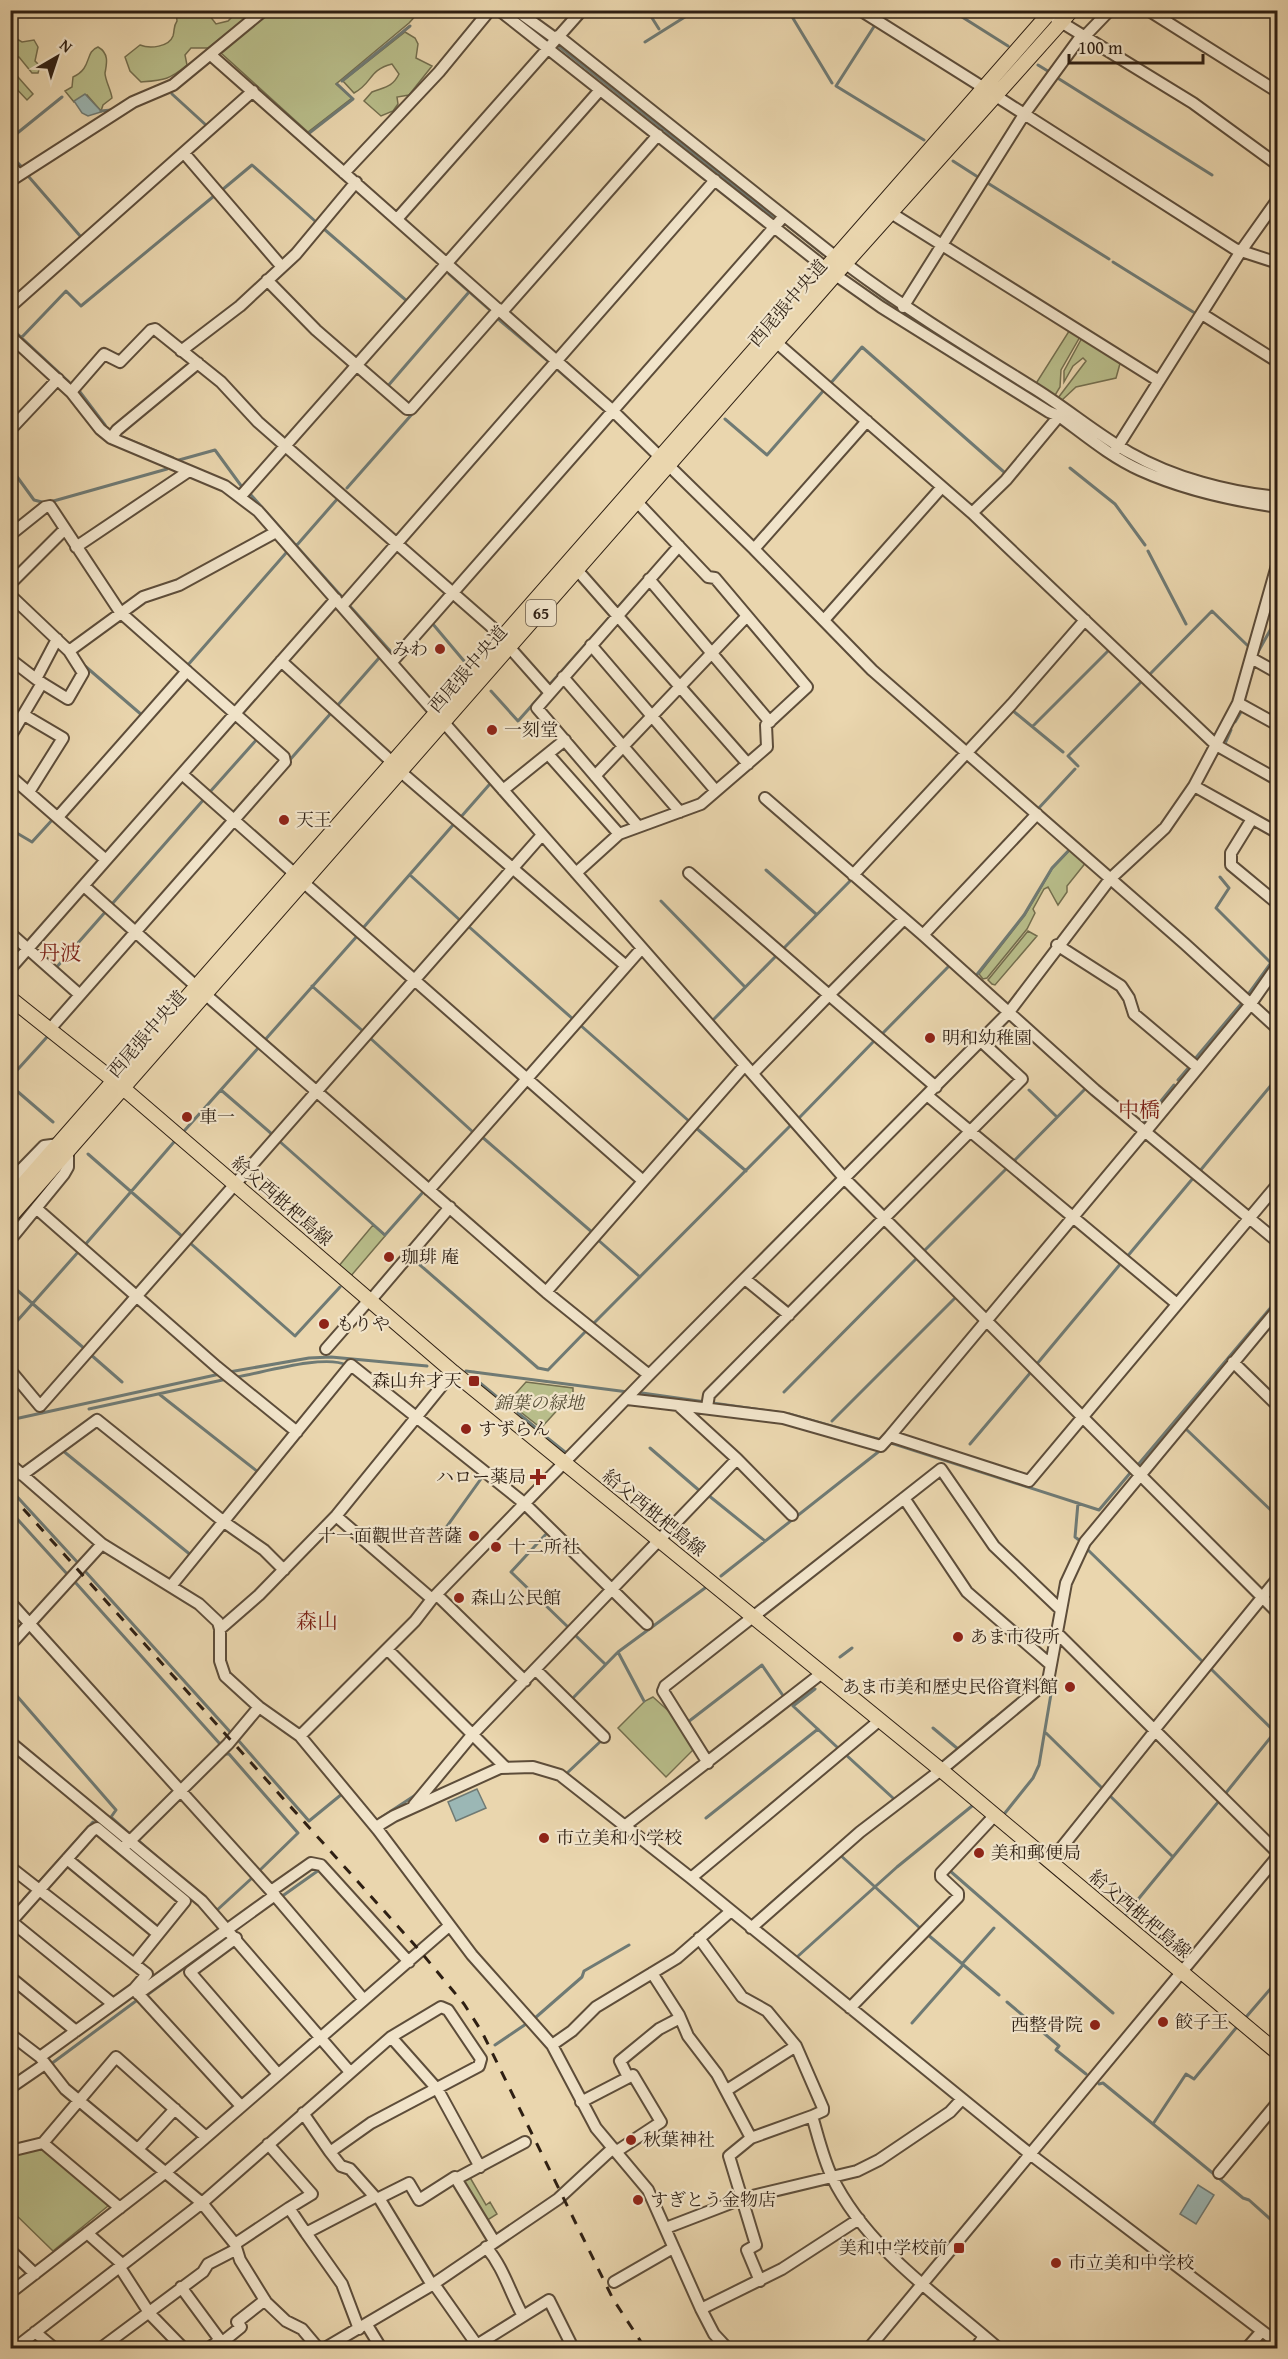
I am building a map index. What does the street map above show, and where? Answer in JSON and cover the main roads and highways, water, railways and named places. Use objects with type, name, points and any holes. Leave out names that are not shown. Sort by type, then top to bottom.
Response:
[{"type":"main road","name":"西尾張中央道","points":[[440,717],[510,648],[638,503],[665,461],[990,92],[1072,10]]},
{"type":"main road","name":"西尾張中央道","points":[[10,1217],[64,1147],[440,717],[502,636],[777,343],[836,266],[891,213],[990,92],[1048,12]]},
{"type":"main road","name":"給父西枇杷島線","points":[[10,998],[119,1084],[453,1372],[941,1770],[1278,2053]]},
{"type":"main road","name":"西尾張中央道","points":[[10,1199],[64,1147]]},
{"type":"water","points":[[85,94],[101,112],[88,116],[82,113],[74,101]]},
{"type":"water","points":[[477,1789],[486,1808],[456,1821],[448,1802]]},
{"type":"water","points":[[1198,2185],[1214,2195],[1196,2224],[1180,2214]]},
{"type":"waterway","points":[[508,10],[515,15]]},
{"type":"waterway","points":[[567,10],[571,16]]},
{"type":"waterway","points":[[647,10],[659,29]]},
{"type":"waterway","points":[[645,42],[696,10]]},
{"type":"waterway","points":[[788,10],[832,83]]},
{"type":"waterway","points":[[880,17],[886,10]]},
{"type":"waterway","points":[[951,10],[1008,46]]},
{"type":"waterway","points":[[875,25],[836,86],[924,140]]},
{"type":"waterway","points":[[342,81],[410,26]]},
{"type":"waterway","points":[[556,44],[773,216]]},
{"type":"waterway","points":[[1038,65],[1051,73]]},
{"type":"waterway","points":[[1056,77],[1212,175]]},
{"type":"waterway","points":[[306,132],[308,134],[353,99],[337,84]]},
{"type":"waterway","points":[[172,94],[207,126]]},
{"type":"waterway","points":[[10,139],[62,97]]},
{"type":"waterway","points":[[101,111],[111,110]]},
{"type":"waterway","points":[[10,155],[21,166]]},
{"type":"waterway","points":[[953,161],[981,179]]},
{"type":"waterway","points":[[222,190],[252,165],[315,221]]},
{"type":"waterway","points":[[29,177],[81,237]]},
{"type":"waterway","points":[[986,182],[1109,259]]},
{"type":"waterway","points":[[22,337],[66,291],[81,306],[214,196]]},
{"type":"waterway","points":[[788,226],[823,254]]},
{"type":"waterway","points":[[324,229],[408,302]]},
{"type":"waterway","points":[[1113,262],[1198,315]]},
{"type":"waterway","points":[[449,274],[492,312]]},
{"type":"waterway","points":[[865,284],[890,303]]},
{"type":"waterway","points":[[387,387],[469,292]]},
{"type":"waterway","points":[[497,318],[548,361]]},
{"type":"waterway","points":[[10,327],[69,382]]},
{"type":"waterway","points":[[830,384],[862,347],[1004,472]]},
{"type":"waterway","points":[[558,370],[603,409]]},
{"type":"waterway","points":[[725,419],[767,455],[824,390]]},
{"type":"waterway","points":[[80,392],[105,425]]},
{"type":"waterway","points":[[347,488],[413,413]]},
{"type":"waterway","points":[[119,436],[173,458]]},
{"type":"waterway","points":[[179,460],[215,450],[242,487]]},
{"type":"waterway","points":[[10,467],[34,500],[46,503]]},
{"type":"waterway","points":[[1070,468],[1115,504],[1145,545]]},
{"type":"waterway","points":[[50,502],[167,469]]},
{"type":"waterway","points":[[251,495],[342,597]]},
{"type":"waterway","points":[[297,545],[339,497]]},
{"type":"waterway","points":[[1148,551],[1186,624]]},
{"type":"waterway","points":[[187,666],[286,553]]},
{"type":"waterway","points":[[619,606],[635,588]]},
{"type":"waterway","points":[[348,604],[392,653]]},
{"type":"waterway","points":[[1149,675],[1212,611],[1247,645]]},
{"type":"waterway","points":[[1258,652],[1278,616]]},
{"type":"waterway","points":[[551,683],[609,618]]},
{"type":"waterway","points":[[432,623],[464,661]]},
{"type":"waterway","points":[[1033,726],[1110,649]]},
{"type":"waterway","points":[[337,706],[379,658]]},
{"type":"waterway","points":[[85,666],[143,716]]},
{"type":"waterway","points":[[1078,766],[1068,756],[1142,681]]},
{"type":"waterway","points":[[491,691],[518,721],[542,694]]},
{"type":"waterway","points":[[1012,710],[1063,752]]},
{"type":"waterway","points":[[288,762],[332,712]]},
{"type":"waterway","points":[[1235,722],[1241,712]]},
{"type":"waterway","points":[[1224,746],[1231,730]]},
{"type":"waterway","points":[[209,793],[258,738]]},
{"type":"waterway","points":[[1037,810],[1075,769]]},
{"type":"waterway","points":[[460,818],[489,785]]},
{"type":"waterway","points":[[112,904],[205,798]]},
{"type":"waterway","points":[[10,829],[32,842],[53,819]]},
{"type":"waterway","points":[[363,928],[453,825]]},
{"type":"waterway","points":[[975,977],[1024,915],[1052,868],[1071,848]]},
{"type":"waterway","points":[[766,870],[816,914]]},
{"type":"waterway","points":[[410,875],[462,922]]},
{"type":"waterway","points":[[1220,877],[1229,888],[1216,908],[1271,963]]},
{"type":"waterway","points":[[783,949],[852,879]]},
{"type":"waterway","points":[[661,901],[745,987]]},
{"type":"waterway","points":[[55,969],[107,910]]},
{"type":"waterway","points":[[467,925],[574,1020]]},
{"type":"waterway","points":[[264,1041],[358,935]]},
{"type":"waterway","points":[[1247,996],[1278,953]]},
{"type":"waterway","points":[[714,1019],[777,955]]},
{"type":"waterway","points":[[881,1035],[951,964]]},
{"type":"waterway","points":[[312,986],[365,1033]]},
{"type":"waterway","points":[[1194,1060],[1241,1004]]},
{"type":"waterway","points":[[579,1024],[690,1122]]},
{"type":"waterway","points":[[10,1078],[47,1037]]},
{"type":"waterway","points":[[369,1037],[474,1133]]},
{"type":"waterway","points":[[799,1118],[875,1040]]},
{"type":"waterway","points":[[185,1130],[260,1046]]},
{"type":"waterway","points":[[1178,1080],[1190,1066]]},
{"type":"waterway","points":[[1199,1172],[1278,1077]]},
{"type":"waterway","points":[[10,1085],[53,1122]]},
{"type":"waterway","points":[[1140,1121],[1143,1123],[1174,1085]]},
{"type":"waterway","points":[[1013,1162],[1087,1087]]},
{"type":"waterway","points":[[221,1090],[273,1135]]},
{"type":"waterway","points":[[1029,1090],[1057,1117]]},
{"type":"waterway","points":[[592,1325],[792,1124]]},
{"type":"waterway","points":[[695,1127],[746,1171]]},
{"type":"waterway","points":[[481,1136],[593,1233]]},
{"type":"waterway","points":[[278,1140],[385,1235],[424,1191]]},
{"type":"waterway","points":[[84,1246],[174,1142]]},
{"type":"waterway","points":[[88,1154],[184,1238]]},
{"type":"waterway","points":[[924,1251],[1008,1167]]},
{"type":"waterway","points":[[1126,1258],[1194,1177]]},
{"type":"waterway","points":[[597,1239],[640,1277]]},
{"type":"waterway","points":[[189,1242],[295,1336],[340,1287]]},
{"type":"waterway","points":[[10,1329],[79,1251]]},
{"type":"waterway","points":[[412,1258],[538,1368],[548,1370]]},
{"type":"waterway","points":[[784,1392],[917,1258]]},
{"type":"waterway","points":[[1036,1365],[1122,1262]]},
{"type":"waterway","points":[[10,1284],[86,1350]]},
{"type":"waterway","points":[[832,1421],[956,1297]]},
{"type":"waterway","points":[[1137,1466],[1278,1299]]},
{"type":"waterway","points":[[549,1369],[585,1332]]},
{"type":"waterway","points":[[90,1354],[122,1382]]},
{"type":"waterway","points":[[229,1372],[309,1358],[331,1357],[427,1366]]},
{"type":"waterway","points":[[237,1377],[309,1363],[336,1362],[346,1365]]},
{"type":"waterway","points":[[466,1371],[628,1392]]},
{"type":"waterway","points":[[474,1372],[474,1378],[497,1397]]},
{"type":"waterway","points":[[970,1444],[1031,1372]]},
{"type":"waterway","points":[[10,1420],[220,1374]]},
{"type":"waterway","points":[[89,1409],[227,1379]]},
{"type":"waterway","points":[[10,1392],[18,1383]]},
{"type":"waterway","points":[[635,1392],[783,1413]]},
{"type":"waterway","points":[[159,1394],[258,1472]]},
{"type":"waterway","points":[[501,1400],[512,1409]]},
{"type":"waterway","points":[[518,1413],[536,1428]]},
{"type":"waterway","points":[[789,1414],[881,1440]]},
{"type":"waterway","points":[[1187,1430],[1278,1517]]},
{"type":"waterway","points":[[540,1432],[565,1452]]},
{"type":"waterway","points":[[888,1442],[1099,1510],[1131,1472]]},
{"type":"waterway","points":[[650,1448],[701,1492]]},
{"type":"waterway","points":[[721,1576],[882,1449]]},
{"type":"waterway","points":[[62,1450],[192,1556]]},
{"type":"waterway","points":[[440,1536],[483,1476]]},
{"type":"waterway","points":[[10,1489],[79,1564]]},
{"type":"waterway","points":[[708,1495],[765,1541]]},
{"type":"waterway","points":[[1078,1503],[1075,1537],[1079,1540]]},
{"type":"waterway","points":[[10,1511],[68,1575]]},
{"type":"waterway","points":[[524,1511],[534,1520]]},
{"type":"waterway","points":[[545,1531],[547,1533],[511,1572],[569,1628],[571,1626]]},
{"type":"waterway","points":[[1087,1549],[1204,1663]]},
{"type":"waterway","points":[[84,1570],[232,1734]]},
{"type":"waterway","points":[[75,1582],[220,1744],[219,1747]]},
{"type":"waterway","points":[[571,1700],[618,1652],[705,1588]]},
{"type":"waterway","points":[[575,1635],[604,1663]]},
{"type":"waterway","points":[[840,1657],[852,1648]]},
{"type":"waterway","points":[[618,1652],[644,1701]]},
{"type":"waterway","points":[[688,1722],[762,1665],[784,1697]]},
{"type":"waterway","points":[[1209,1667],[1278,1735]]},
{"type":"waterway","points":[[10,1688],[116,1810],[111,1817],[130,1834],[132,1832]]},
{"type":"waterway","points":[[1005,1813],[1033,1778],[1039,1765],[1052,1688]]},
{"type":"waterway","points":[[815,1689],[793,1706],[837,1747]]},
{"type":"waterway","points":[[970,1739],[993,1719]]},
{"type":"waterway","points":[[933,1728],[958,1749]]},
{"type":"waterway","points":[[706,1818],[818,1729]]},
{"type":"waterway","points":[[1225,1794],[1275,1732]]},
{"type":"waterway","points":[[1046,1733],[1103,1789]]},
{"type":"waterway","points":[[566,1774],[602,1740],[600,1738]]},
{"type":"waterway","points":[[238,1740],[309,1821],[342,1794]]},
{"type":"waterway","points":[[223,1754],[229,1754],[298,1833],[259,1871]]},
{"type":"waterway","points":[[845,1754],[893,1798]]},
{"type":"waterway","points":[[1107,1793],[1173,1857]]},
{"type":"waterway","points":[[376,1821],[417,1794]]},
{"type":"waterway","points":[[1126,1914],[1219,1801]]},
{"type":"waterway","points":[[797,1957],[897,1867],[972,1806]]},
{"type":"waterway","points":[[41,1880],[93,1822]]},
{"type":"waterway","points":[[139,1841],[158,1858]]},
{"type":"waterway","points":[[839,1854],[921,1929]]},
{"type":"waterway","points":[[281,1897],[319,1870]]},
{"type":"waterway","points":[[949,1870],[1113,2013]]},
{"type":"waterway","points":[[216,1911],[252,1878]]},
{"type":"waterway","points":[[751,1921],[796,1881]]},
{"type":"waterway","points":[[24,1899],[32,1890]]},
{"type":"waterway","points":[[10,1914],[20,1904]]},
{"type":"waterway","points":[[962,1964],[994,1928]]},
{"type":"waterway","points":[[927,1934],[999,1995]]},
{"type":"waterway","points":[[147,1995],[219,1942]]},
{"type":"waterway","points":[[535,2018],[582,1977],[584,1971],[629,1945]]},
{"type":"waterway","points":[[912,2023],[963,1965]]},
{"type":"waterway","points":[[1247,2016],[1278,1980]]},
{"type":"waterway","points":[[51,2064],[136,2001]]},
{"type":"waterway","points":[[1007,2002],[1059,2046],[1056,2050],[1086,2074]]},
{"type":"waterway","points":[[495,2045],[529,2022]]},
{"type":"waterway","points":[[1153,2124],[1186,2074],[1194,2079],[1236,2028]]},
{"type":"waterway","points":[[1099,2084],[1103,2083],[1278,2226]]},
{"type":"railway","points":[[10,1494],[420,1951],[464,2004],[482,2032],[613,2299],[645,2348]]},
{"type":"place","name":"みわ","points":[[440,649]]},
{"type":"place","name":"一刻堂","points":[[492,730]]},
{"type":"place","name":"天王","points":[[284,820]]},
{"type":"place","name":"明和幼稚園","points":[[930,1038]]},
{"type":"place","name":"車一","points":[[187,1117]]},
{"type":"place","name":"珈琲 庵","points":[[389,1257]]},
{"type":"place","name":"もりや","points":[[324,1324]]},
{"type":"place","name":"森山弁才天","points":[[474,1381]]},
{"type":"place","name":"すずらん","points":[[466,1429]]},
{"type":"place","name":"ハロー薬局","points":[[538,1477]]},
{"type":"place","name":"十一面觀世音菩薩","points":[[474,1536]]},
{"type":"place","name":"十二所社","points":[[496,1547]]},
{"type":"place","name":"森山公民館","points":[[459,1598]]},
{"type":"place","name":"あま市役所","points":[[958,1637]]},
{"type":"place","name":"あま市美和歴史民俗資料館","points":[[1070,1687]]},
{"type":"place","name":"市立美和小学校","points":[[544,1838]]},
{"type":"place","name":"美和郵便局","points":[[979,1853]]},
{"type":"place","name":"餃子王","points":[[1163,2022]]},
{"type":"place","name":"西整骨院","points":[[1095,2025]]},
{"type":"place","name":"秋葉神社","points":[[631,2140]]},
{"type":"place","name":"すぎとう金物店","points":[[638,2200]]},
{"type":"place","name":"美和中学校前","points":[[959,2248]]},
{"type":"place","name":"市立美和中学校","points":[[1056,2263]]},
{"type":"district","name":"丹波","points":[[60,953]]},
{"type":"district","name":"中橋","points":[[1139,1110]]},
{"type":"district","name":"森山","points":[[317,1621]]},
{"type":"park label","name":"錦葉の緑地","points":[[539,1403]]}]
